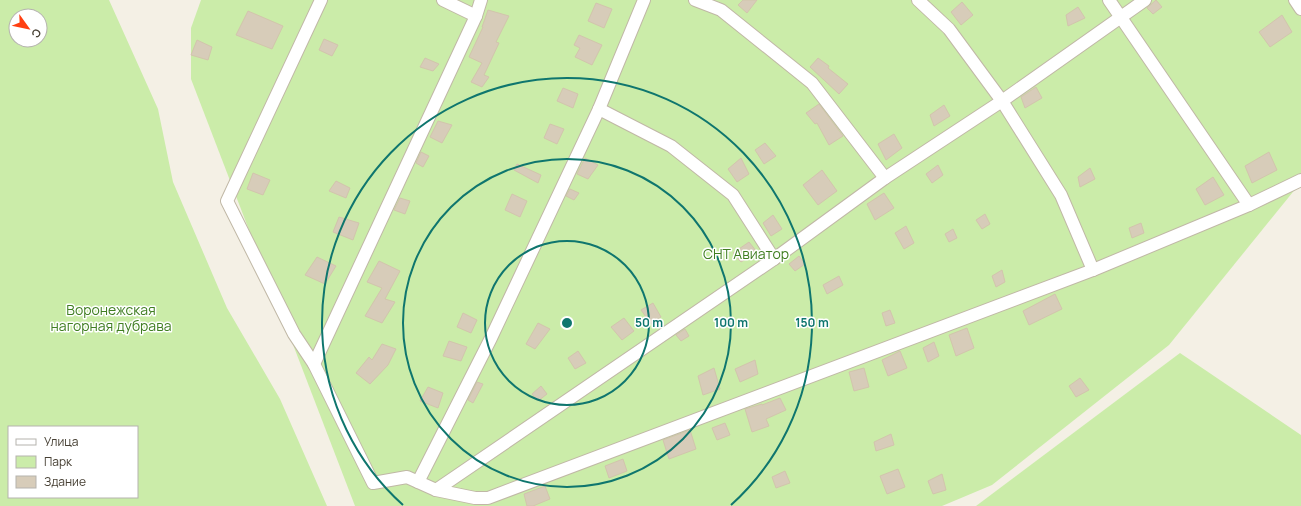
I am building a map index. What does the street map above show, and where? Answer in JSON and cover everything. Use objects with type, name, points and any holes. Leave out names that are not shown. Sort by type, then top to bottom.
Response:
[{"type":"street","points":[[321,0],[227,201],[294,334],[314,364],[373,483],[407,477],[436,490],[475,498],[488,498],[1093,270],[1249,205],[1301,180]]},
{"type":"street","points":[[443,0],[476,16]]},
{"type":"street","points":[[314,364],[476,16],[481,0]]},
{"type":"street","points":[[418,482],[491,338],[599,109],[644,0]]},
{"type":"street","points":[[695,0],[721,10],[812,83],[884,178]]},
{"type":"street","points":[[918,0],[949,29],[1002,101],[1061,195],[1093,270]]},
{"type":"street","points":[[1109,0],[1249,205]]},
{"type":"street","points":[[436,490],[774,259],[884,178],[1002,101],[1145,0]]},
{"type":"street","points":[[1295,0],[1301,9]]},
{"type":"street","points":[[599,109],[671,146],[733,195],[774,259]]},
{"type":"green space","name":"Воронежская нагорная дубрава","points":[[0,0],[109,0],[158,109],[173,182],[227,308],[280,399],[327,506],[0,506]]},
{"type":"green space","name":"СНТ Авиатор","points":[[201,0],[1301,0],[1301,182],[1169,345],[992,485],[942,506],[355,506],[191,79],[191,28]]},
{"type":"green space","points":[[1180,353],[1301,435],[1301,506],[976,506]]},
{"type":"building","points":[[743,0],[757,0],[747,13],[738,5]]},
{"type":"building","points":[[1156,0],[1162,7],[1153,14],[1147,8]]},
{"type":"building","points":[[962,2],[973,15],[961,25],[951,12]]},
{"type":"building","points":[[596,3],[612,9],[604,28],[588,21]]},
{"type":"building","points":[[1078,7],[1085,18],[1068,26],[1066,15]]},
{"type":"building","points":[[488,10],[509,16],[496,42],[499,43],[484,75],[489,77],[482,87],[471,82],[482,63],[469,57],[483,27]]},
{"type":"building","points":[[248,11],[283,26],[272,49],[236,35]]},
{"type":"building","points":[[1282,15],[1292,32],[1270,47],[1259,32]]},
{"type":"building","points":[[579,35],[602,45],[592,65],[575,57],[580,48],[574,45]]},
{"type":"building","points":[[324,39],[338,45],[332,56],[319,50]]},
{"type":"building","points":[[197,40],[212,47],[208,60],[191,55]]},
{"type":"building","points":[[425,58],[439,64],[433,71],[420,67]]},
{"type":"building","points":[[818,58],[848,84],[839,94],[810,67]]},
{"type":"building","points":[[1036,87],[1042,98],[1025,108],[1021,97]]},
{"type":"building","points":[[563,88],[578,94],[573,108],[557,101]]},
{"type":"building","points":[[819,104],[843,136],[829,145],[817,123],[815,124],[806,113]]},
{"type":"building","points":[[944,105],[950,116],[934,126],[930,115]]},
{"type":"building","points":[[438,121],[452,125],[442,143],[430,137]]},
{"type":"building","points":[[550,124],[564,129],[557,144],[544,138]]},
{"type":"building","points":[[894,134],[902,148],[886,160],[878,144]]},
{"type":"building","points":[[765,143],[776,156],[764,164],[755,150]]},
{"type":"building","points":[[421,152],[429,156],[423,167],[416,163]]},
{"type":"building","points":[[1269,152],[1277,170],[1252,183],[1245,166]]},
{"type":"building","points":[[585,158],[598,165],[588,179],[577,174]]},
{"type":"building","points":[[741,158],[749,174],[737,182],[728,169]]},
{"type":"building","points":[[517,164],[541,175],[538,183],[514,170]]},
{"type":"building","points":[[938,165],[943,175],[932,183],[926,174]]},
{"type":"building","points":[[1090,168],[1095,179],[1080,187],[1078,177]]},
{"type":"building","points":[[822,170],[837,191],[818,205],[803,185]]},
{"type":"building","points":[[253,173],[270,180],[263,195],[247,189]]},
{"type":"building","points":[[1213,177],[1224,195],[1205,205],[1196,189]]},
{"type":"building","points":[[336,181],[350,188],[346,198],[329,191]]},
{"type":"building","points":[[570,189],[579,193],[574,200],[566,196]]},
{"type":"building","points":[[884,193],[894,208],[875,220],[867,204]]},
{"type":"building","points":[[512,194],[527,201],[520,217],[505,210]]},
{"type":"building","points":[[400,198],[410,201],[405,214],[394,210]]},
{"type":"building","points":[[985,214],[990,224],[982,229],[976,220]]},
{"type":"building","points":[[773,215],[782,229],[771,236],[763,223]]},
{"type":"building","points":[[339,217],[359,223],[353,240],[333,232]]},
{"type":"building","points":[[1141,223],[1144,233],[1132,238],[1129,228]]},
{"type":"building","points":[[906,226],[914,243],[904,249],[895,233]]},
{"type":"building","points":[[953,229],[957,238],[949,242],[945,234]]},
{"type":"building","points":[[749,242],[757,252],[741,262],[733,253]]},
{"type":"building","points":[[799,256],[805,264],[795,271],[789,264]]},
{"type":"building","points":[[317,257],[336,266],[325,284],[305,275]]},
{"type":"building","points":[[379,261],[400,271],[385,299],[395,302],[382,323],[365,316],[382,288],[367,282]]},
{"type":"building","points":[[1002,270],[1005,282],[996,287],[992,276]]},
{"type":"building","points":[[839,276],[843,285],[827,294],[823,285]]},
{"type":"building","points":[[1055,294],[1062,309],[1029,325],[1023,311]]},
{"type":"building","points":[[653,303],[661,317],[651,324],[641,310]]},
{"type":"building","points":[[890,310],[895,323],[886,326],[882,313]]},
{"type":"building","points":[[463,313],[477,320],[471,333],[457,327]]},
{"type":"building","points":[[624,318],[634,331],[622,340],[611,327]]},
{"type":"building","points":[[538,323],[550,329],[535,349],[526,344]]},
{"type":"building","points":[[967,328],[974,348],[956,356],[949,335]]},
{"type":"building","points":[[685,329],[689,336],[681,341],[676,335]]},
{"type":"building","points":[[449,341],[467,347],[461,361],[443,356]]},
{"type":"building","points":[[934,342],[939,356],[928,362],[923,348]]},
{"type":"building","points":[[382,344],[396,349],[388,365],[370,384],[356,373],[369,357],[372,360]]},
{"type":"building","points":[[578,351],[586,363],[575,369],[568,358]]},
{"type":"building","points":[[900,351],[907,368],[888,376],[882,360]]},
{"type":"building","points":[[755,360],[758,374],[740,382],[735,369]]},
{"type":"building","points":[[714,368],[720,389],[703,395],[698,376]]},
{"type":"building","points":[[864,368],[869,387],[854,391],[849,372]]},
{"type":"building","points":[[1080,378],[1089,390],[1076,397],[1069,386]]},
{"type":"building","points":[[477,382],[483,384],[473,403],[468,400]]},
{"type":"building","points":[[541,386],[547,394],[538,401],[532,394]]},
{"type":"building","points":[[428,387],[443,393],[438,408],[420,401]]},
{"type":"building","points":[[780,398],[786,410],[766,419],[769,426],[752,432],[745,409],[762,405]]},
{"type":"building","points":[[725,423],[730,435],[717,440],[712,428]]},
{"type":"building","points":[[690,430],[696,449],[669,459],[663,440]]},
{"type":"building","points":[[891,434],[894,445],[876,451],[874,442]]},
{"type":"building","points":[[623,459],[627,471],[609,478],[605,466]]},
{"type":"building","points":[[898,469],[905,487],[887,494],[880,476]]},
{"type":"building","points":[[785,471],[790,483],[776,488],[772,477]]},
{"type":"building","points":[[942,474],[946,490],[933,494],[928,481]]},
{"type":"building","points":[[545,486],[550,499],[533,506],[527,506],[524,494]]}]
